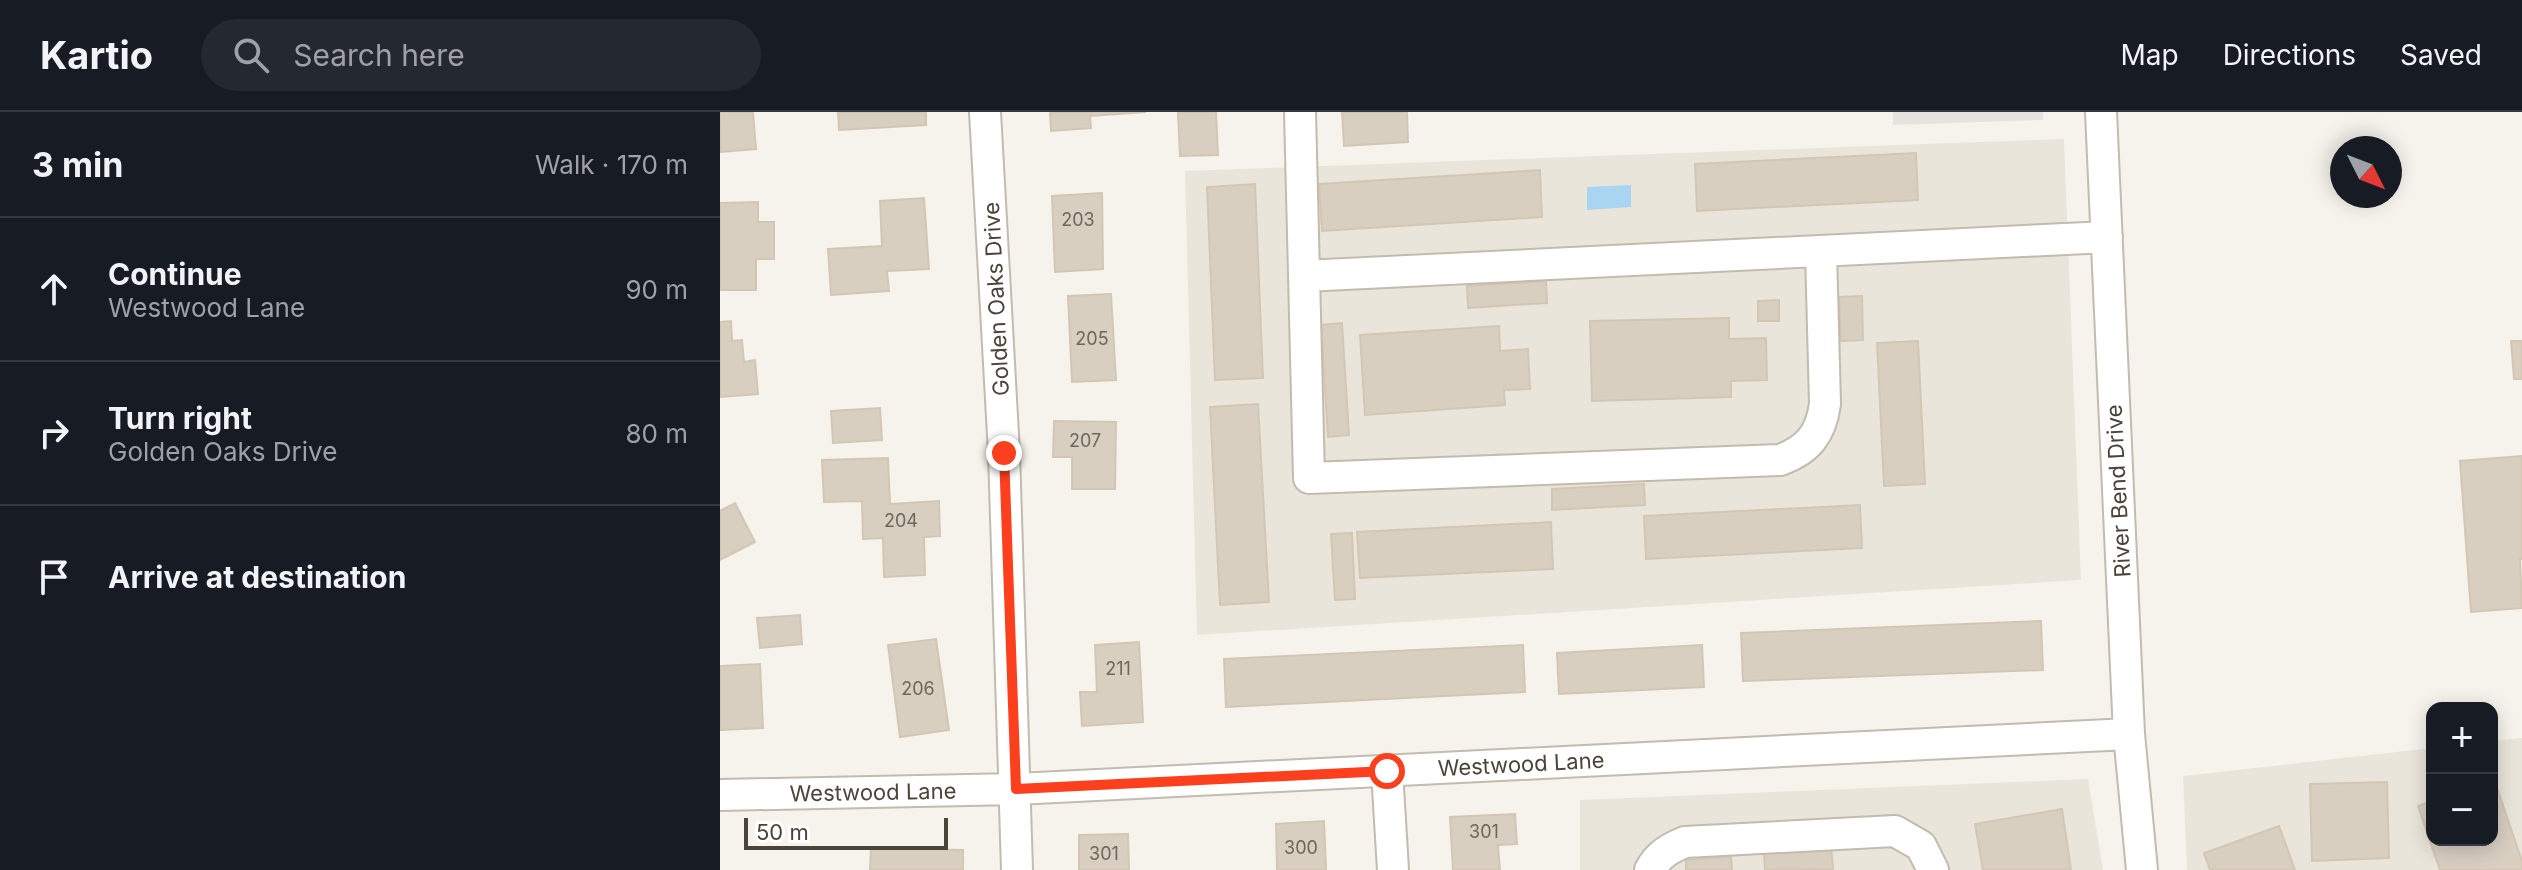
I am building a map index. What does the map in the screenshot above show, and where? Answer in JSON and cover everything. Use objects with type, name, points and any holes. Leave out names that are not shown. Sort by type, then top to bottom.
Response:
[{"type":"street","name":"Golden Oaks Drive","points":[[985,112],[1004,453],[1017,870]]},
{"type":"street","points":[[1300,112],[1309,478],[1780,460],[1795,455],[1807,446],[1823,422],[1821,251]]},
{"type":"street","name":"River Bend Drive","points":[[2101,112],[2129,734],[2142,870]]},
{"type":"street","points":[[1304,276],[2107,237]]},
{"type":"street","name":"Westwood Lane","points":[[720,795],[1016,789],[2129,734]]},
{"type":"street","points":[[1387,771],[1393,870]]},
{"type":"street","points":[[1650,870],[1661,855],[1685,842],[1895,831],[1921,846],[1933,870]]},
{"type":"shaded area","points":[[1893,112],[2043,112],[2043,120],[1893,125]]},
{"type":"shaded area","points":[[2064,139],[2081,580],[1197,635],[1185,171]]},
{"type":"shaded area","points":[[2522,738],[2522,870],[2187,870],[2183,776],[2426,749],[2426,846],[2498,846],[2498,740]]},
{"type":"shaded area","points":[[2088,779],[2103,870],[1580,870],[1580,800]]},
{"type":"water","points":[[1631,185],[1631,207],[1587,210],[1587,187]]},
{"type":"building","points":[[720,112],[753,112],[756,149],[721,152]]},
{"type":"building","points":[[838,112],[926,112],[926,125],[839,130]]},
{"type":"building","points":[[1050,112],[1146,112],[1090,116],[1091,128],[1051,131]]},
{"type":"building","points":[[1178,112],[1216,112],[1218,155],[1180,156]]},
{"type":"building","points":[[1342,112],[1407,112],[1408,142],[1344,146]]},
{"type":"building","points":[[1916,153],[1918,200],[1697,211],[1695,164]]},
{"type":"building","points":[[1540,170],[1542,217],[1322,231],[1319,184]]},
{"type":"building","points":[[1255,184],[1263,378],[1215,380],[1207,187]]},
{"type":"building","points":[[1102,193],[1103,269],[1055,272],[1052,196]]},
{"type":"building","points":[[924,198],[929,269],[887,271],[889,291],[831,295],[828,249],[882,246],[880,201]]},
{"type":"building","points":[[758,202],[758,222],[774,222],[774,259],[756,259],[756,290],[720,290],[720,203]]},
{"type":"building","points":[[1546,281],[1547,303],[1468,308],[1467,286]]},
{"type":"building","points":[[1111,294],[1116,380],[1072,382],[1068,296]]},
{"type":"building","points":[[1862,296],[1863,340],[1841,341],[1839,297]]},
{"type":"building","points":[[1779,300],[1779,321],[1758,321],[1758,301]]},
{"type":"building","points":[[1729,318],[1729,339],[1766,338],[1767,380],[1731,381],[1731,397],[1592,401],[1590,321]]},
{"type":"building","points":[[731,321],[732,341],[742,340],[744,362],[755,360],[758,394],[720,397],[720,322]]},
{"type":"building","points":[[1342,323],[1349,435],[1328,437],[1321,325]]},
{"type":"building","points":[[1499,326],[1500,351],[1528,349],[1530,389],[1504,390],[1505,405],[1365,415],[1360,335]]},
{"type":"building","points":[[1918,341],[1925,484],[1884,486],[1877,343]]},
{"type":"building","points":[[2511,341],[2522,341],[2522,379],[2514,379]]},
{"type":"building","points":[[1258,404],[1269,602],[1220,605],[1210,407]]},
{"type":"building","points":[[880,408],[882,440],[833,443],[831,411]]},
{"type":"building","points":[[1054,421],[1116,422],[1115,489],[1072,489],[1072,457],[1053,457]]},
{"type":"building","points":[[2522,456],[2522,608],[2471,612],[2460,461]]},
{"type":"building","points":[[888,458],[890,504],[939,501],[940,536],[924,537],[925,575],[884,577],[883,538],[863,539],[862,501],[824,502],[822,460]]},
{"type":"building","points":[[1644,484],[1645,505],[1552,510],[1552,489]]},
{"type":"building","points":[[735,503],[755,542],[720,560],[720,511]]},
{"type":"building","points":[[1860,505],[1862,548],[1646,559],[1644,516]]},
{"type":"building","points":[[1551,522],[1553,569],[1360,578],[1357,532]]},
{"type":"building","points":[[1352,533],[1355,599],[1335,600],[1331,534]]},
{"type":"building","points":[[800,615],[802,644],[760,648],[757,618]]},
{"type":"building","points":[[2041,621],[2043,670],[1743,681],[1741,633]]},
{"type":"building","points":[[936,639],[949,730],[900,737],[888,645]]},
{"type":"building","points":[[1139,642],[1143,722],[1082,726],[1080,692],[1097,692],[1095,645]]},
{"type":"building","points":[[1523,645],[1525,692],[1226,707],[1224,659]]},
{"type":"building","points":[[1702,645],[1704,687],[1559,694],[1557,653]]},
{"type":"building","points":[[760,664],[763,728],[720,730],[720,666]]},
{"type":"building","points":[[2387,782],[2389,858],[2312,861],[2310,784]]},
{"type":"building","points":[[2498,791],[2522,861],[2522,870],[2440,870],[2432,846],[2498,846]]},
{"type":"building","points":[[2426,803],[2426,829],[2418,806]]},
{"type":"building","points":[[2062,809],[2071,870],[1983,870],[1975,824]]},
{"type":"building","points":[[1515,814],[1517,844],[1498,845],[1500,870],[1453,870],[1450,817]]},
{"type":"building","points":[[1324,821],[1326,870],[1277,870],[1276,824]]},
{"type":"building","points":[[2279,826],[2295,870],[2210,870],[2204,853]]},
{"type":"building","points":[[1128,834],[1129,870],[1079,870],[1079,835]]},
{"type":"building","points":[[1831,847],[1833,869],[1765,870],[1764,853]]},
{"type":"building","points":[[871,848],[963,850],[963,870],[870,870]]},
{"type":"building","points":[[1731,857],[1732,870],[1686,870],[1686,860]]},
{"type":"route","points":[[1004,453],[1016,789],[1387,771]]}]
